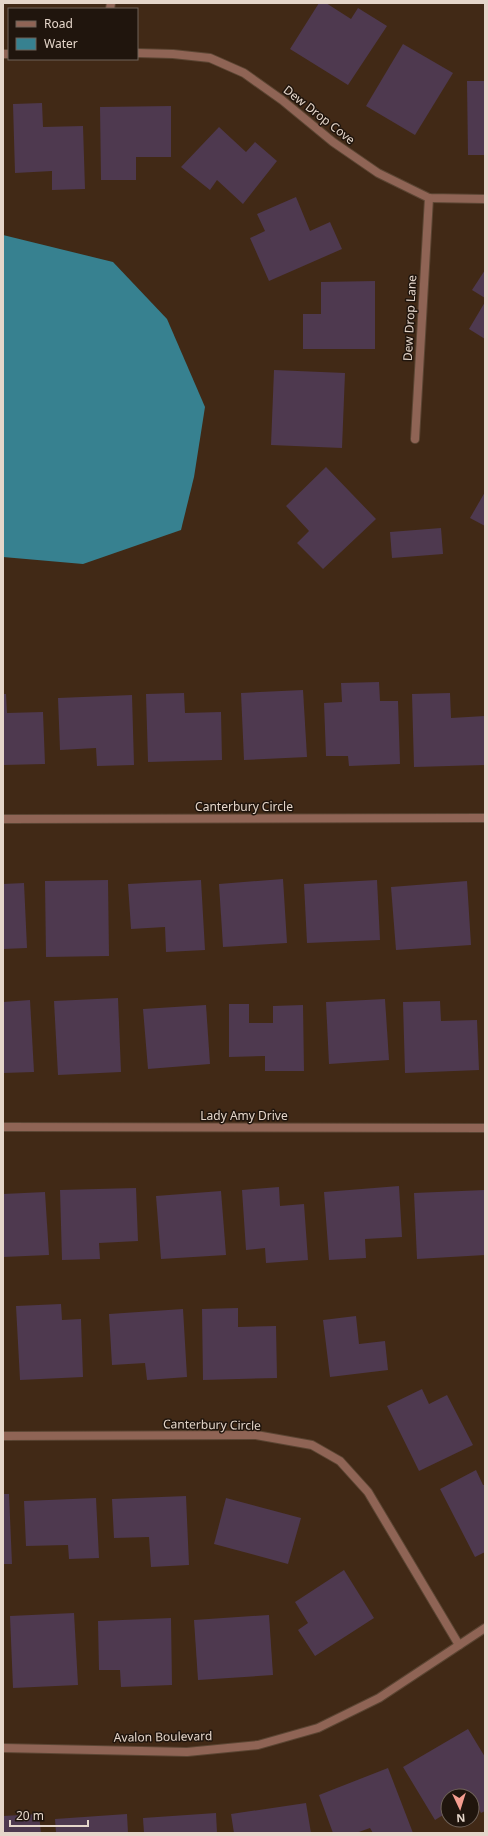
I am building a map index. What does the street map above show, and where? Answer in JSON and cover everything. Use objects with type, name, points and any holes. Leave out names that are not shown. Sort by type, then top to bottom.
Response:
[{"type":"street","name":"Dew Drop Cove","points":[[138,53],[173,54],[210,58],[244,73],[282,100],[333,142],[378,173],[429,198],[485,199]]},
{"type":"street","name":"Dew Drop Lane","points":[[415,439],[429,198]]},
{"type":"street","name":"Canterbury Circle","points":[[3,819],[485,818]]},
{"type":"street","name":"Lady Amy Drive","points":[[3,1127],[485,1128]]},
{"type":"street","name":"Canterbury Circle","points":[[3,1436],[256,1435],[312,1445],[340,1461],[368,1492],[459,1645]]},
{"type":"street","name":"Avalon Boulevard","points":[[3,1748],[187,1752],[258,1745],[318,1728],[379,1698],[485,1628]]},
{"type":"water","points":[[3,235],[113,262],[167,319],[205,407],[194,477],[181,530],[83,564],[3,557]]},
{"type":"building","points":[[319,3],[326,3],[351,19],[358,8],[387,26],[348,85],[290,49]]},
{"type":"building","points":[[403,44],[453,73],[415,135],[366,106]]},
{"type":"building","points":[[467,81],[485,81],[485,155],[468,155]]},
{"type":"building","points":[[42,103],[43,127],[83,126],[85,189],[52,190],[52,171],[15,173],[13,104]]},
{"type":"building","points":[[171,106],[171,157],[136,157],[136,180],[101,180],[100,107]]},
{"type":"building","points":[[219,127],[246,152],[255,142],[277,161],[243,204],[217,180],[210,190],[181,167]]},
{"type":"building","points":[[296,197],[310,231],[330,222],[342,249],[269,281],[250,238],[265,231],[257,214]]},
{"type":"building","points":[[485,270],[485,298],[472,290]]},
{"type":"building","points":[[375,281],[375,349],[303,349],[303,314],[321,314],[321,282]]},
{"type":"building","points":[[485,302],[485,339],[469,329]]},
{"type":"building","points":[[274,370],[345,373],[342,448],[271,445]]},
{"type":"building","points":[[326,467],[376,519],[323,569],[297,543],[309,531],[286,506]]},
{"type":"building","points":[[485,492],[485,526],[470,518]]},
{"type":"building","points":[[441,528],[443,554],[392,558],[390,532]]},
{"type":"building","points":[[379,682],[380,701],[398,701],[400,764],[349,766],[348,756],[326,756],[324,703],[342,702],[341,683]]},
{"type":"building","points":[[303,690],[307,757],[244,760],[241,693]]},
{"type":"building","points":[[184,693],[185,713],[221,712],[222,760],[148,762],[146,694]]},
{"type":"building","points":[[450,693],[451,718],[485,716],[485,765],[414,767],[412,694]]},
{"type":"building","points":[[3,694],[6,694],[7,713],[43,712],[45,764],[3,765]]},
{"type":"building","points":[[132,695],[134,765],[97,766],[96,748],[60,750],[58,698]]},
{"type":"building","points":[[283,879],[287,943],[223,947],[219,884]]},
{"type":"building","points":[[108,880],[109,956],[46,957],[45,881]]},
{"type":"building","points":[[201,880],[205,950],[166,952],[165,927],[131,929],[128,884]]},
{"type":"building","points":[[377,880],[380,940],[307,943],[304,884]]},
{"type":"building","points":[[467,881],[471,945],[396,950],[391,887]]},
{"type":"building","points":[[24,883],[27,948],[3,949],[3,884]]},
{"type":"building","points":[[118,998],[121,1072],[58,1075],[54,1001]]},
{"type":"building","points":[[385,999],[389,1060],[329,1064],[326,1002]]},
{"type":"building","points":[[30,1000],[34,1072],[3,1073],[3,1002]]},
{"type":"building","points":[[440,1001],[441,1021],[477,1020],[479,1070],[405,1073],[403,1002]]},
{"type":"building","points":[[229,1004],[249,1004],[249,1023],[273,1023],[273,1006],[303,1005],[304,1071],[265,1071],[265,1056],[229,1057]]},
{"type":"building","points":[[206,1005],[210,1064],[148,1069],[143,1009]]},
{"type":"building","points":[[399,1186],[402,1237],[365,1239],[366,1258],[329,1260],[324,1192]]},
{"type":"building","points":[[279,1187],[280,1206],[304,1204],[308,1260],[266,1263],[265,1248],[246,1250],[242,1190]]},
{"type":"building","points":[[136,1188],[138,1241],[99,1243],[100,1259],[62,1260],[60,1190]]},
{"type":"building","points":[[485,1190],[485,1255],[417,1259],[414,1193]]},
{"type":"building","points":[[221,1191],[226,1255],[161,1259],[156,1196]]},
{"type":"building","points":[[45,1192],[49,1255],[3,1257],[3,1194]]},
{"type":"building","points":[[61,1304],[62,1320],[81,1319],[83,1377],[20,1380],[16,1306]]},
{"type":"building","points":[[238,1308],[238,1327],[276,1326],[277,1378],[203,1380],[202,1309]]},
{"type":"building","points":[[183,1309],[187,1377],[147,1380],[145,1363],[112,1365],[109,1314]]},
{"type":"building","points":[[356,1316],[359,1344],[385,1341],[388,1370],[330,1377],[323,1320]]},
{"type":"building","points":[[422,1389],[429,1404],[447,1395],[473,1445],[419,1471],[387,1406]]},
{"type":"building","points":[[476,1470],[483,1485],[485,1485],[485,1552],[475,1557],[440,1489]]},
{"type":"building","points":[[3,1494],[9,1494],[12,1564],[3,1564]]},
{"type":"building","points":[[186,1496],[189,1565],[151,1567],[149,1537],[114,1538],[112,1499]]},
{"type":"building","points":[[96,1498],[99,1558],[69,1559],[68,1545],[26,1546],[24,1501]]},
{"type":"building","points":[[226,1498],[301,1518],[288,1564],[214,1544]]},
{"type":"building","points":[[344,1570],[374,1618],[315,1656],[298,1630],[308,1623],[295,1602]]},
{"type":"building","points":[[74,1613],[78,1685],[13,1688],[10,1616]]},
{"type":"building","points":[[269,1615],[273,1675],[198,1680],[194,1620]]},
{"type":"building","points":[[171,1618],[172,1685],[121,1687],[120,1670],[99,1670],[98,1621]]},
{"type":"building","points":[[468,1729],[485,1757],[485,1811],[481,1813],[480,1811],[480,1788],[440,1788],[440,1817],[435,1820],[403,1767]]},
{"type":"building","points":[[388,1768],[413,1833],[373,1833],[370,1828],[356,1833],[333,1833],[319,1795]]},
{"type":"building","points":[[306,1803],[311,1833],[234,1833],[231,1814]]},
{"type":"building","points":[[216,1813],[217,1833],[144,1833],[143,1818]]},
{"type":"building","points":[[39,1814],[41,1833],[3,1833],[3,1816]]},
{"type":"building","points":[[127,1814],[128,1833],[56,1833],[55,1819]]}]
